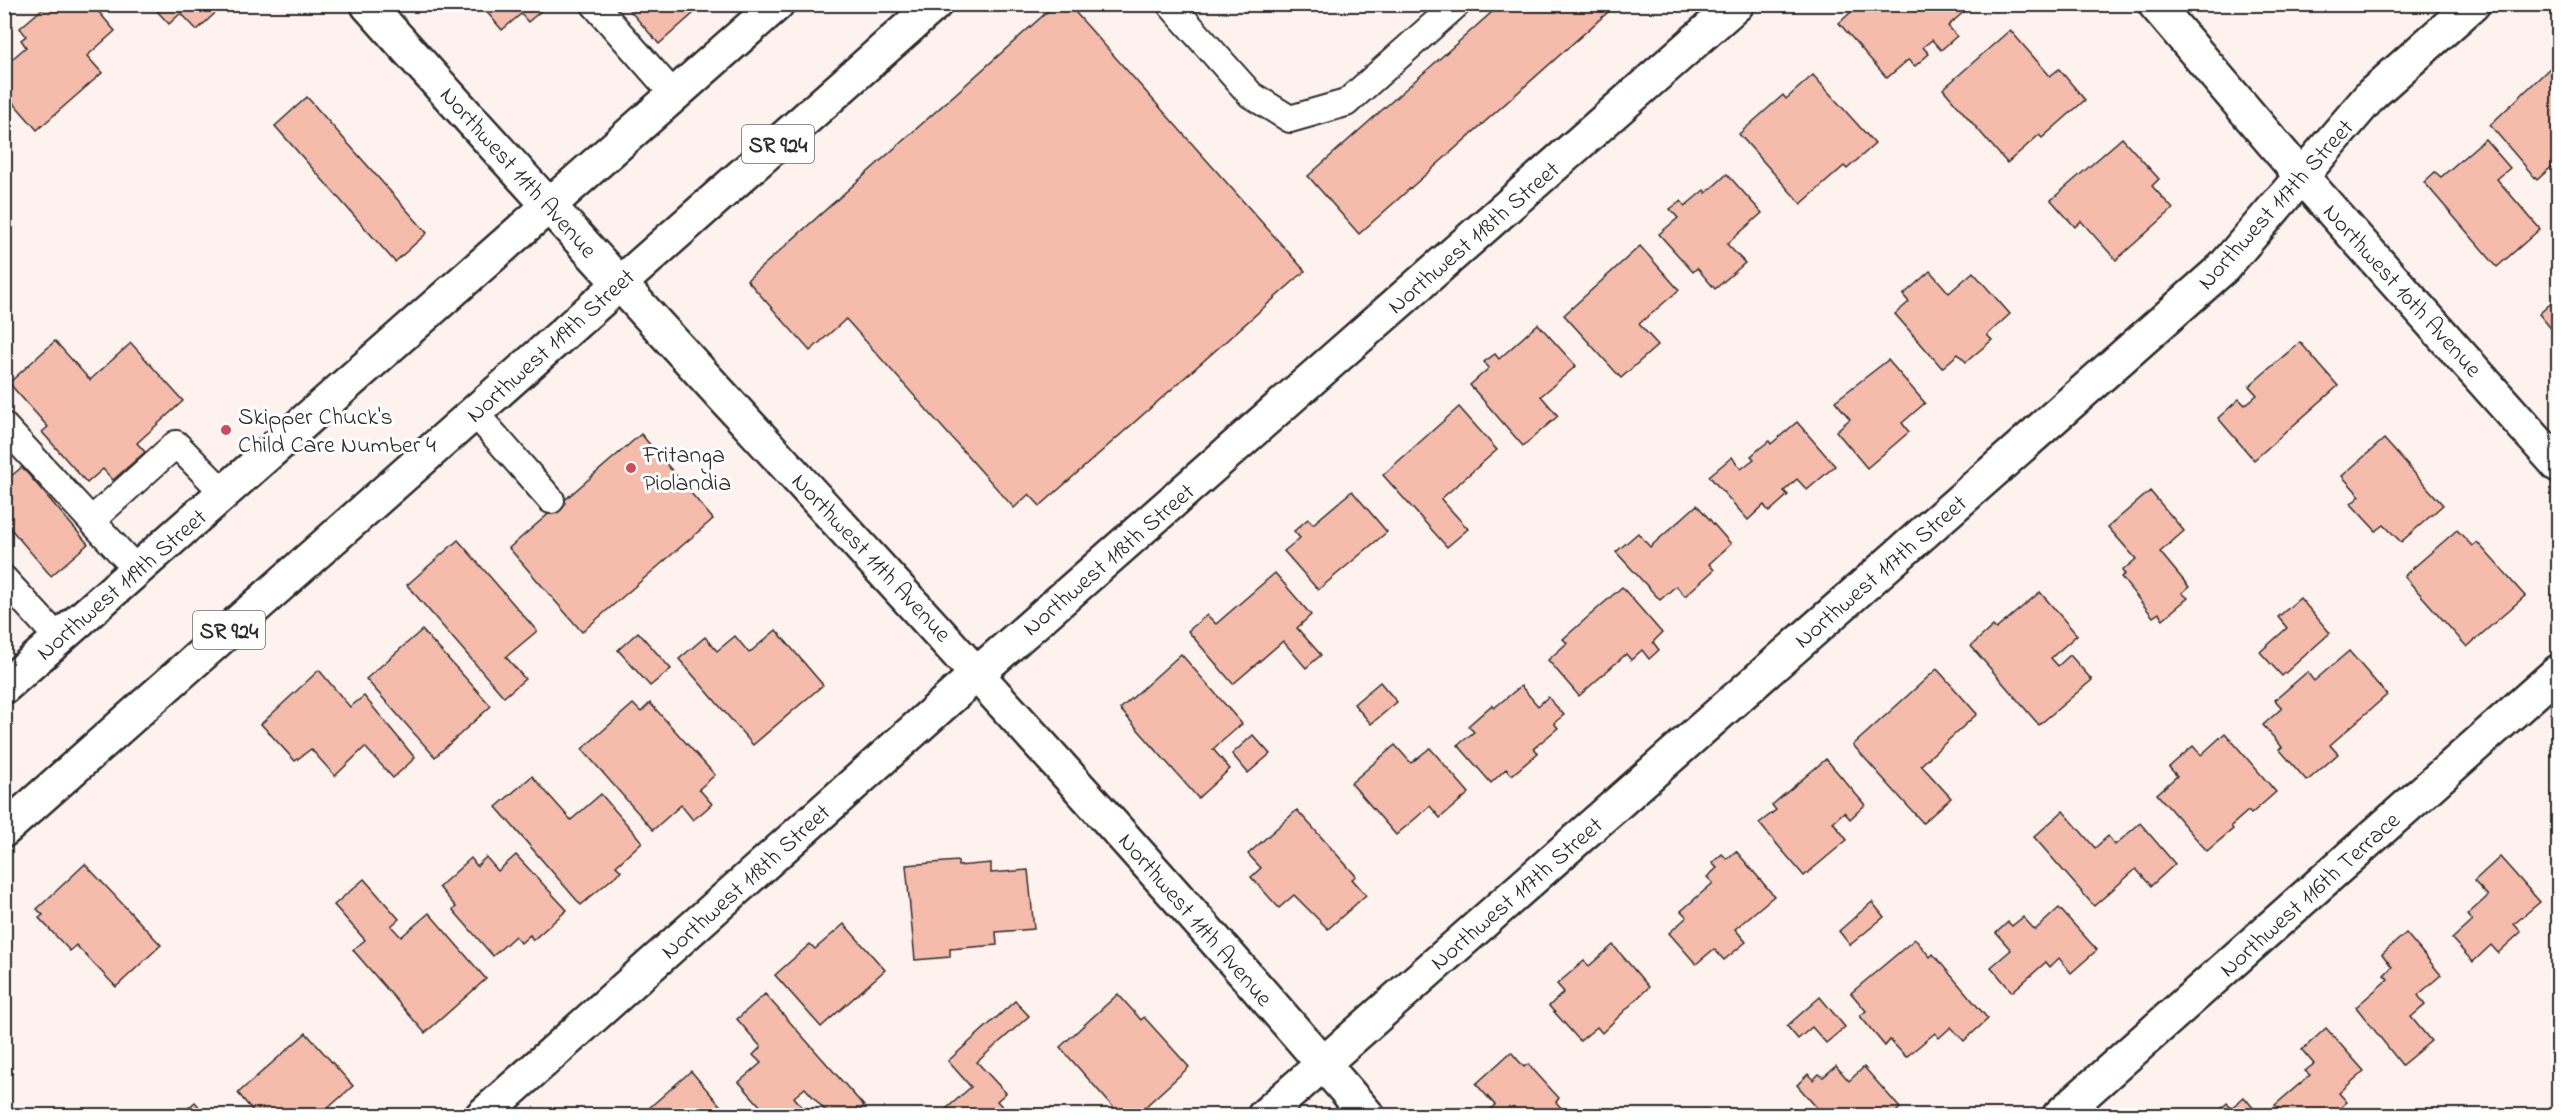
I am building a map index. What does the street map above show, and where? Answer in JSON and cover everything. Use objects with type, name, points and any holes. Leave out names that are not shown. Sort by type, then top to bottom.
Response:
[{"type":"main road","name":"Northwest 119th Street","points":[[4,687],[777,4]]},
{"type":"main road","name":"Northwest 119th Street","points":[[4,830],[936,4]]},
{"type":"main road","name":"Northwest 118th Street","points":[[482,1116],[978,673],[1737,4]]},
{"type":"main road","name":"Northwest 10th Avenue","points":[[2155,4],[2302,177],[2559,465]]},
{"type":"main road","name":"Northwest 117th Street","points":[[1264,1116],[2223,268],[2372,94],[2473,4]]},
{"type":"main road","name":"Northwest 11th Avenue","points":[[368,5],[547,206],[978,673],[1368,1116]]},
{"type":"main road","name":"Northwest 116th Terrace","points":[[2059,1116],[2559,672]]},
{"type":"lane","points":[[594,4],[674,95]]},
{"type":"lane","points":[[1170,4],[1251,95],[1290,119],[1346,103],[1457,4]]},
{"type":"lane","points":[[474,412],[551,500]]},
{"type":"lane","points":[[4,426],[137,570]]},
{"type":"lane","points":[[92,520],[176,444],[224,493]]},
{"type":"lane","points":[[4,579],[59,639]]},
{"type":"building","points":[[48,4],[92,4],[115,31],[87,56],[102,73],[37,130],[4,92],[4,66],[26,47],[21,40],[26,36],[20,28]]},
{"type":"building","points":[[164,4],[225,4],[197,30],[181,13],[169,24],[157,11]]},
{"type":"building","points":[[480,4],[548,5],[528,22],[521,14],[502,30]]},
{"type":"building","points":[[624,4],[704,4],[659,44]]},
{"type":"building","points":[[1056,4],[1068,4],[1305,271],[1040,506],[1029,494],[1014,508],[846,319],[810,351],[747,280]]},
{"type":"building","points":[[1501,4],[1617,4],[1359,234],[1308,176]]},
{"type":"building","points":[[1860,4],[1965,4],[1968,8],[1948,26],[1957,36],[1941,50],[1932,40],[1923,47],[1929,54],[1915,66],[1908,60],[1887,78],[1839,23]]},
{"type":"building","points":[[2010,30],[2050,76],[2059,69],[2085,100],[2042,138],[2039,135],[2007,163],[1943,89]]},
{"type":"building","points":[[2554,64],[2558,69],[2558,161],[2537,180],[2490,125]]},
{"type":"building","points":[[1813,75],[1875,144],[1847,169],[1844,166],[1801,204],[1739,134],[1783,95],[1786,99]]},
{"type":"building","points":[[307,97],[427,233],[395,262],[275,126]]},
{"type":"building","points":[[2122,138],[2159,179],[2152,186],[2173,209],[2116,260],[2081,221],[2075,227],[2051,200]]},
{"type":"building","points":[[2485,139],[2510,168],[2497,179],[2540,229],[2497,267],[2424,182],[2435,172],[2441,177]]},
{"type":"building","points":[[1727,174],[1762,213],[1727,244],[1745,263],[1715,289],[1697,268],[1693,272],[1659,234],[1678,218],[1670,209],[1681,201],[1685,206],[1704,190],[1706,193]]},
{"type":"building","points":[[1640,246],[1679,290],[1639,324],[1658,345],[1621,378],[1564,315]]},
{"type":"building","points":[[1930,271],[1949,293],[1973,272],[2010,314],[1987,335],[1992,340],[1966,362],[1958,354],[1942,368],[1895,314],[1909,302],[1903,295]]},
{"type":"building","points":[[2558,297],[2558,337],[2539,314]]},
{"type":"building","points":[[1538,324],[1576,366],[1541,396],[1558,416],[1523,446],[1470,385],[1489,368],[1484,362],[1495,354],[1499,359]]},
{"type":"building","points":[[55,341],[90,380],[131,343],[183,401],[137,443],[145,452],[113,480],[103,469],[87,483],[42,432],[48,427],[9,383]]},
{"type":"building","points":[[2300,342],[2338,386],[2254,460],[2218,418],[2239,399],[2245,405],[2257,395],[2249,386]]},
{"type":"building","points":[[1888,360],[1925,403],[1902,423],[1909,432],[1867,468],[1836,431],[1850,419],[1835,401]]},
{"type":"building","points":[[1459,407],[1497,450],[1441,499],[1468,529],[1447,547],[1383,475]]},
{"type":"building","points":[[1797,422],[1835,466],[1807,490],[1797,479],[1784,491],[1788,495],[1769,512],[1764,505],[1748,520],[1709,476],[1732,457],[1741,469],[1754,459],[1751,456],[1760,448],[1769,441],[1771,444]]},
{"type":"building","points":[[641,434],[713,519],[582,632],[509,548]]},
{"type":"building","points":[[2384,439],[2443,505],[2401,542],[2384,525],[2376,531],[2351,504],[2360,496],[2342,476]]},
{"type":"building","points":[[22,467],[88,544],[51,576],[4,521],[4,482]]},
{"type":"building","points":[[1352,491],[1387,532],[1318,590],[1284,551],[1300,538],[1294,531],[1308,519],[1313,524]]},
{"type":"building","points":[[2150,491],[2184,531],[2160,552],[2189,587],[2182,593],[2188,598],[2163,619],[2159,613],[2153,617],[2121,577],[2125,574],[2122,571],[2136,559],[2108,527]]},
{"type":"building","points":[[1697,505],[1731,544],[1709,564],[1714,570],[1685,596],[1676,586],[1660,600],[1616,552],[1638,533],[1650,547]]},
{"type":"building","points":[[2457,530],[2472,546],[2477,542],[2525,596],[2467,647],[2404,576]]},
{"type":"building","points":[[458,540],[537,631],[506,657],[525,679],[504,697],[407,585]]},
{"type":"building","points":[[1275,573],[1311,615],[1297,628],[1321,655],[1306,668],[1283,641],[1233,684],[1188,631],[1207,615],[1216,624]]},
{"type":"building","points":[[1622,587],[1662,633],[1653,642],[1659,650],[1649,659],[1642,650],[1631,660],[1626,654],[1579,696],[1548,660],[1567,643],[1563,639]]},
{"type":"building","points":[[2040,592],[2077,635],[2051,658],[2058,666],[2070,655],[2092,680],[2039,725],[1971,646],[1993,626],[1996,629]]},
{"type":"building","points":[[2300,598],[2330,633],[2282,676],[2260,652],[2287,628],[2278,617]]},
{"type":"building","points":[[422,630],[491,706],[435,757],[366,679]]},
{"type":"building","points":[[776,630],[823,685],[753,745],[679,659],[705,637],[717,651],[735,636],[749,653]]},
{"type":"building","points":[[638,632],[671,669],[650,686],[618,650]]},
{"type":"building","points":[[2349,651],[2387,695],[2330,745],[2338,754],[2307,781],[2279,749],[2282,747],[2263,725],[2282,708],[2275,700],[2307,672],[2314,681]]},
{"type":"building","points":[[1181,654],[1242,724],[1213,749],[1230,769],[1198,798],[1120,709]]},
{"type":"building","points":[[1937,669],[1977,714],[1921,765],[1951,798],[1923,823],[1853,745]]},
{"type":"building","points":[[319,670],[350,707],[364,696],[415,758],[393,778],[365,747],[335,776],[311,749],[295,761],[261,724]]},
{"type":"building","points":[[1380,682],[1397,702],[1371,724],[1354,704]]},
{"type":"building","points":[[1521,686],[1538,706],[1548,697],[1564,715],[1554,723],[1558,728],[1534,748],[1538,753],[1512,775],[1506,769],[1491,783],[1458,745],[1474,732],[1468,726],[1492,705],[1494,708]]},
{"type":"building","points":[[650,703],[715,775],[699,789],[712,804],[703,812],[693,820],[681,805],[653,830],[582,749],[633,704],[641,712]]},
{"type":"building","points":[[2225,733],[2276,792],[2251,814],[2248,811],[2231,826],[2233,829],[2207,851],[2157,794],[2177,776],[2169,767],[2193,746],[2201,755]]},
{"type":"building","points":[[1253,735],[1270,754],[1248,773],[1232,754]]},
{"type":"building","points":[[1395,745],[1411,763],[1430,748],[1469,793],[1440,818],[1430,806],[1396,835],[1351,783]]},
{"type":"building","points":[[1826,759],[1865,805],[1850,819],[1844,812],[1833,822],[1847,840],[1804,876],[1759,823],[1776,810],[1772,805]]},
{"type":"building","points":[[532,776],[571,820],[601,794],[642,842],[616,866],[621,871],[581,905],[496,807]]},
{"type":"building","points":[[1297,810],[1356,876],[1352,879],[1366,895],[1328,929],[1294,895],[1279,908],[1251,877],[1261,868],[1248,854]]},
{"type":"building","points":[[2063,811],[2095,848],[2108,836],[2115,845],[2140,823],[2175,864],[2151,886],[2136,869],[2094,906],[2034,837]]},
{"type":"building","points":[[1736,851],[1774,896],[1735,929],[1746,942],[1724,960],[1714,949],[1696,964],[1669,933],[1687,917],[1681,911],[1713,883],[1707,877],[1717,868],[1712,863],[1722,854],[1727,859]]},
{"type":"building","points":[[516,855],[567,910],[533,940],[530,935],[521,943],[515,936],[493,956],[453,910],[456,907],[439,887],[471,858],[477,866],[486,857],[498,871]]},
{"type":"building","points":[[2500,857],[2540,902],[2514,924],[2521,932],[2498,953],[2491,945],[2473,962],[2452,939],[2472,921],[2467,915],[2488,896],[2474,881]]},
{"type":"building","points":[[958,861],[958,866],[991,863],[991,873],[1028,870],[1034,929],[996,932],[997,945],[950,949],[950,957],[915,960],[906,865]]},
{"type":"building","points":[[85,864],[161,945],[116,987],[76,945],[70,951],[39,918],[43,915],[37,909]]},
{"type":"building","points":[[364,879],[399,919],[391,926],[401,937],[429,913],[486,979],[425,1033],[353,950],[365,940],[334,905]]},
{"type":"building","points":[[1872,902],[1884,917],[1850,945],[1839,931]]},
{"type":"building","points":[[2059,908],[2097,950],[2071,973],[2059,958],[2050,967],[2046,962],[2012,992],[1991,967],[2011,950],[1996,933],[2008,922],[2012,926],[2023,917],[2035,930]]},
{"type":"building","points":[[844,924],[885,970],[821,1027],[775,975],[810,944],[815,949]]},
{"type":"building","points":[[2406,933],[2441,975],[2418,995],[2425,1005],[2411,1017],[2431,1041],[2402,1065],[2356,1007],[2388,979],[2384,975],[2392,967],[2382,954]]},
{"type":"building","points":[[1915,939],[1930,957],[1933,954],[1988,1019],[1964,1041],[1951,1027],[1939,1038],[1935,1033],[1906,1057],[1890,1040],[1885,1046],[1860,1016],[1866,1011],[1851,993]]},
{"type":"building","points":[[1613,945],[1649,987],[1602,1033],[1597,1027],[1580,1041],[1549,1006],[1564,992],[1557,984],[1584,961],[1589,966]]},
{"type":"building","points":[[765,994],[864,1106],[853,1116],[830,1116],[805,1088],[794,1097],[802,1107],[793,1116],[783,1116],[779,1111],[769,1116],[739,1082],[761,1063],[753,1055],[761,1047],[737,1019]]},
{"type":"building","points":[[1118,994],[1141,1020],[1144,1017],[1189,1067],[1135,1116],[1121,1116],[1060,1047]]},
{"type":"building","points":[[1820,997],[1845,1027],[1826,1043],[1812,1027],[1798,1039],[1787,1026]]},
{"type":"building","points":[[1015,1001],[1029,1016],[977,1062],[1006,1093],[997,1101],[1009,1114],[1011,1112],[1015,1116],[938,1116],[971,1087],[948,1061]]},
{"type":"building","points":[[2326,1028],[2364,1071],[2339,1093],[2347,1102],[2331,1116],[2284,1116],[2275,1105],[2310,1075],[2305,1071],[2314,1064],[2302,1050]]},
{"type":"building","points":[[306,1033],[353,1086],[319,1116],[257,1116],[238,1093]]},
{"type":"building","points":[[1511,1052],[1524,1067],[1528,1064],[1559,1098],[1556,1102],[1568,1116],[1492,1116],[1488,1111],[1495,1105],[1476,1084]]},
{"type":"building","points":[[1836,1066],[1849,1081],[1864,1067],[1900,1108],[1892,1116],[1808,1116],[1817,1108],[1797,1085],[1808,1074],[1813,1080],[1819,1074],[1823,1077]]},
{"type":"building","points":[[691,1071],[729,1116],[641,1116],[641,1115]]},
{"type":"building","points":[[2244,1097],[2260,1116],[2213,1116],[2227,1103],[2231,1108]]},
{"type":"building","points":[[195,1102],[207,1116],[179,1116]]},
{"type":"place","name":"Skipper Chuck's Child Care Number 4","points":[[226,430]]},
{"type":"place","name":"Fritanga Piolandia","points":[[631,468]]}]
